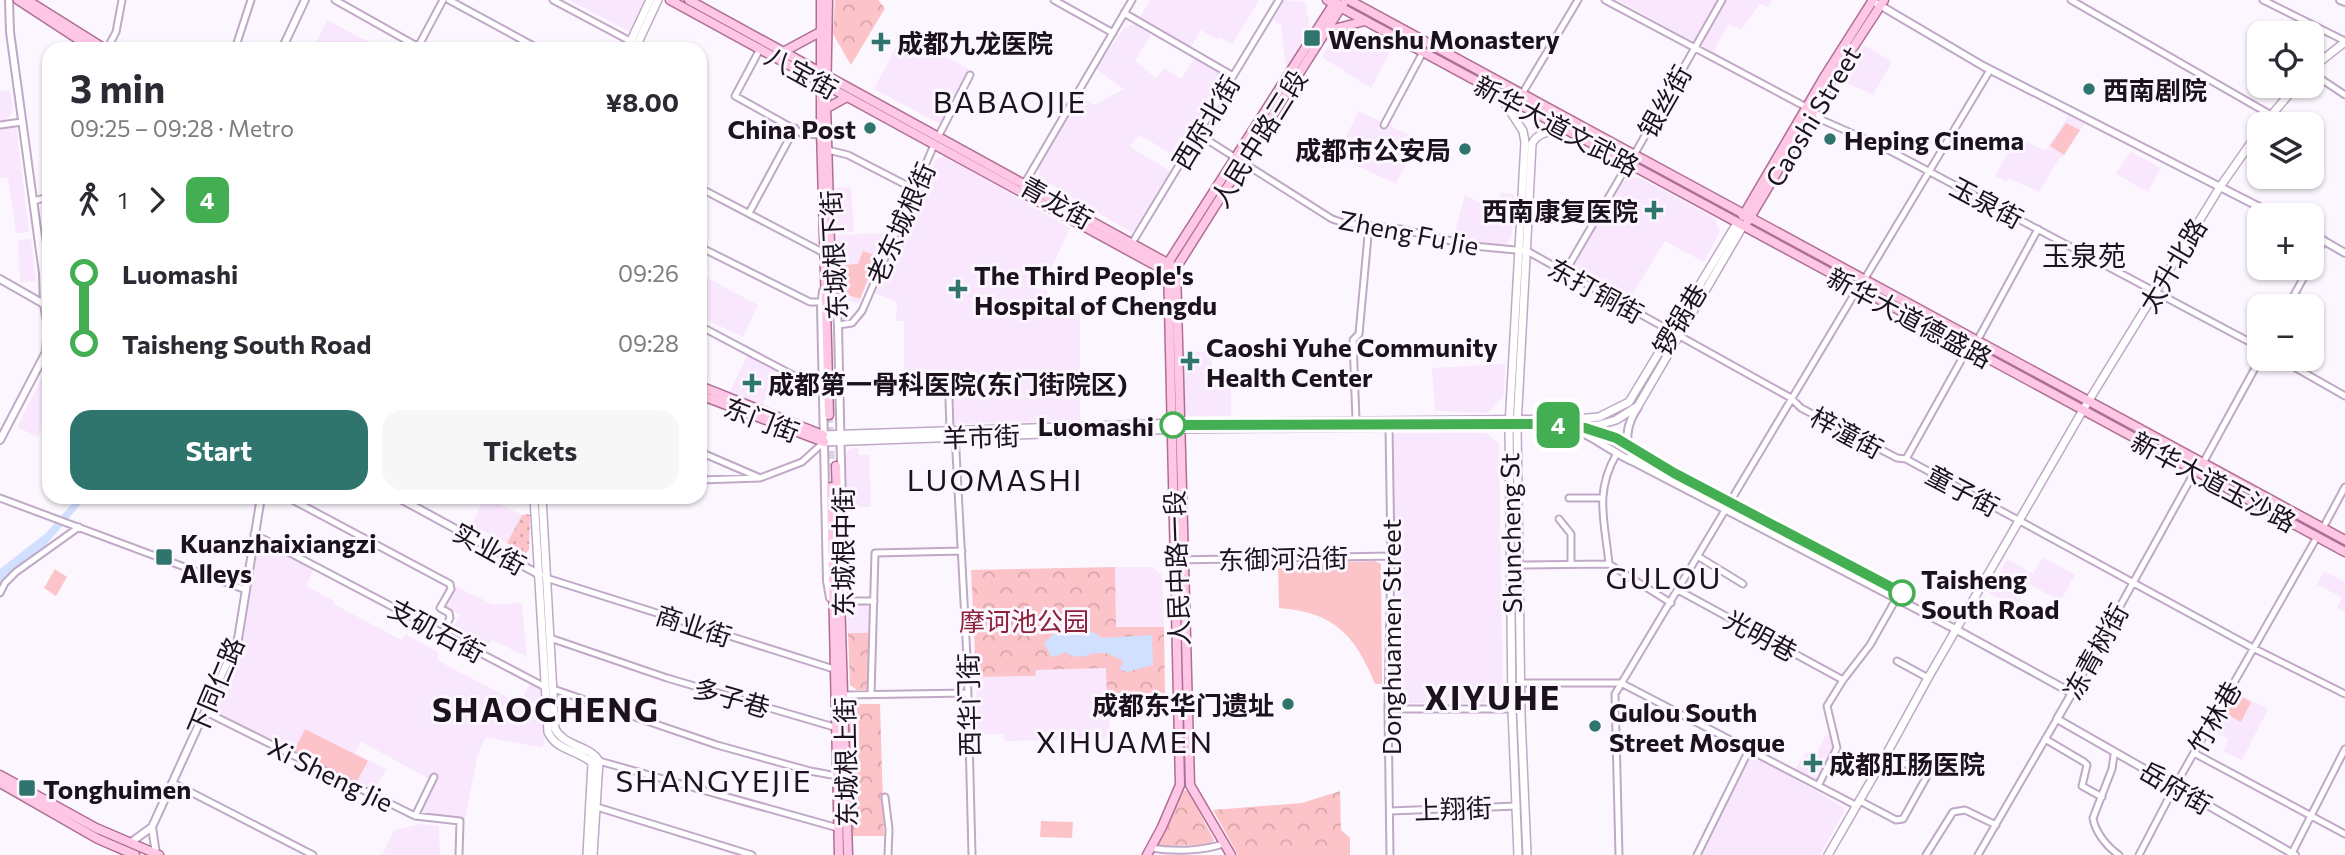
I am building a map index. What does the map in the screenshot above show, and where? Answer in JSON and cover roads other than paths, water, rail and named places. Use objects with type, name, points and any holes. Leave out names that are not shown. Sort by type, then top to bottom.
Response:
[{"type":"main road","points":[[18,0],[82,42]]},
{"type":"main road","points":[[27,0],[95,42]]},
{"type":"main road","points":[[637,42],[650,0]]},
{"type":"main road","points":[[637,42],[658,0]]},
{"type":"main road","name":"八宝街","points":[[670,0],[760,49],[823,78],[846,97],[936,141]]},
{"type":"main road","name":"八宝街","points":[[689,0],[936,141]]},
{"type":"main road","points":[[821,0],[823,78]]},
{"type":"main road","points":[[823,78],[828,0]]},
{"type":"main road","name":"Caoshi Street","points":[[1740,224],[1876,1]]},
{"type":"main road","name":"新华大道文武路","points":[[1338,2],[1522,94],[1747,216]]},
{"type":"main road","name":"新华大道文武路","points":[[1338,2],[1366,21],[1740,224]]},
{"type":"main road","name":"人民中路三段","points":[[1168,263],[1326,31],[1338,2]]},
{"type":"main road","name":"人民中路三段","points":[[1174,273],[1238,160],[1338,2]]},
{"type":"main road","points":[[1326,31],[1366,21]]},
{"type":"main road","points":[[783,52],[820,32]]},
{"type":"main road","points":[[2324,60],[2345,42]]},
{"type":"main road","name":"东城根下街","points":[[823,78],[827,108],[828,282]]},
{"type":"main road","name":"东城根下街","points":[[823,78],[821,135],[824,253],[828,282]]},
{"type":"main road","name":"Shuncheng St","points":[[1499,93],[1525,135],[1523,251],[1514,422],[1512,709],[1518,855]]},
{"type":"main road","points":[[827,108],[846,97]]},
{"type":"main road","points":[[2274,112],[2285,98]]},
{"type":"main road","name":"Shuncheng St","points":[[1523,251],[1533,141],[1543,134],[1567,130]]},
{"type":"main road","name":"青龙街","points":[[936,141],[1132,243],[1168,263],[1174,273]]},
{"type":"main road","name":"太升北路","points":[[1828,855],[2083,410],[2220,187],[2247,148]]},
{"type":"main road","points":[[1022,188],[1174,273]]},
{"type":"main road","name":"新华大道德盛路","points":[[1747,216],[2089,401]]},
{"type":"main road","name":"新华大道德盛路","points":[[1740,224],[2083,410]]},
{"type":"main road","name":"锣锅巷","points":[[1638,406],[1675,334],[1740,224]]},
{"type":"main road","name":"人民中路一段","points":[[1174,273],[1180,560],[1190,785],[1231,855]]},
{"type":"main road","points":[[828,282],[832,415]]},
{"type":"main road","name":"锣锅巷","points":[[1514,422],[1577,419],[1599,416],[1615,410],[1629,402],[1675,334]]},
{"type":"main road","name":"东门街","points":[[707,389],[824,438]]},
{"type":"main road","name":"东门街","points":[[707,396],[824,438]]},
{"type":"main road","name":"新华大道玉沙路","points":[[2089,401],[2345,540]]},
{"type":"main road","points":[[1176,426],[1514,422],[1568,427],[1599,425],[1616,420],[1638,406]]},
{"type":"main road","name":"新华大道玉沙路","points":[[2083,410],[2345,552]]},
{"type":"main road","points":[[1176,426],[1356,420],[1389,424]]},
{"type":"main road","name":"Shuncheng St","points":[[1514,422],[1527,855]]},
{"type":"main road","name":"羊市街","points":[[824,438],[1176,426]]},
{"type":"main road","points":[[833,466],[839,607]]},
{"type":"main road","points":[[535,504],[550,638],[548,732],[552,740],[592,763],[587,855]]},
{"type":"main road","points":[[541,504],[549,688],[557,733],[566,741],[594,754],[600,761],[593,855]]},
{"type":"main road","name":"人民中路一段","points":[[1149,852],[1180,785],[1180,560]]},
{"type":"main road","name":"东城根中街","points":[[838,670],[839,607]]},
{"type":"main road","name":"东城根上街","points":[[838,670],[844,695],[848,855]]},
{"type":"main road","name":"东城根上街","points":[[838,670],[834,727],[839,855]]},
{"type":"main road","points":[[0,775],[130,850]]},
{"type":"main road","points":[[0,783],[73,826],[130,850],[157,855]]},
{"type":"main road","points":[[1180,785],[1190,785]]},
{"type":"street","points":[[9,0],[10,32],[42,266]]},
{"type":"street","points":[[110,42],[116,32],[122,0]]},
{"type":"street","points":[[238,42],[251,0]]},
{"type":"street","points":[[287,42],[307,0]]},
{"type":"street","points":[[335,0],[409,42]]},
{"type":"street","points":[[423,42],[443,0]]},
{"type":"street","points":[[449,0],[527,42]]},
{"type":"street","points":[[554,0],[626,42]]},
{"type":"street","points":[[1054,0],[1113,33]]},
{"type":"street","points":[[1022,188],[1132,0]]},
{"type":"street","name":"西府北街","points":[[1132,243],[1279,0]]},
{"type":"street","points":[[1522,94],[1578,0]]},
{"type":"street","name":"玉泉街","points":[[1605,0],[1811,109],[1822,120],[1851,134],[1856,133],[2247,341]]},
{"type":"street","name":"银丝街","points":[[1634,155],[1722,0]]},
{"type":"street","points":[[2071,0],[2264,112]]},
{"type":"street","points":[[2263,0],[2345,42]]},
{"type":"street","points":[[2340,0],[2345,2]]},
{"type":"street","points":[[1876,1],[1990,70],[2251,203]]},
{"type":"street","points":[[1124,13],[1233,76]]},
{"type":"street","points":[[760,49],[735,96],[803,134],[821,135]]},
{"type":"street","points":[[1384,125],[1423,52]]},
{"type":"street","points":[[1864,280],[1990,70]]},
{"type":"street","name":"老东城根街","points":[[838,325],[852,323],[862,311],[936,141],[971,75]]},
{"type":"street","points":[[2324,79],[2345,95]]},
{"type":"street","points":[[0,125],[22,122]]},
{"type":"street","points":[[749,214],[794,128]]},
{"type":"street","name":"Zheng Fu Jie","points":[[1198,134],[1332,219],[1344,223],[1400,229],[1460,244],[1523,251]]},
{"type":"street","points":[[828,150],[848,155],[914,189]]},
{"type":"street","points":[[1565,272],[1628,164]]},
{"type":"street","points":[[707,192],[824,253]]},
{"type":"street","points":[[33,201],[42,199]]},
{"type":"street","points":[[1356,420],[1353,340],[1359,334],[1369,225]]},
{"type":"street","points":[[1977,341],[2038,229]]},
{"type":"street","points":[[2324,240],[2345,253]]},
{"type":"street","points":[[707,250],[810,302],[821,302]]},
{"type":"street","name":"东打铜街","points":[[1523,251],[1791,398]]},
{"type":"street","points":[[0,279],[42,303]]},
{"type":"street","name":"东城根下街","points":[[824,438],[821,302],[828,282]]},
{"type":"street","name":"东城根下街","points":[[828,282],[838,325],[841,438]]},
{"type":"street","points":[[1619,855],[1615,694],[1858,288]]},
{"type":"street","points":[[707,330],[806,382],[823,384]]},
{"type":"street","points":[[1906,459],[1968,348]]},
{"type":"street","points":[[0,440],[42,362]]},
{"type":"street","points":[[2203,463],[2253,371]]},
{"type":"street","points":[[2301,371],[2345,396]]},
{"type":"street","name":"梓潼街","points":[[1791,398],[1801,408],[1897,458],[1906,459]]},
{"type":"street","name":"西华门街","points":[[949,399],[962,551],[972,855]]},
{"type":"street","points":[[1636,463],[1628,449],[1628,431],[1638,406]]},
{"type":"street","name":"Donghuamen Street","points":[[1389,424],[1390,855]]},
{"type":"street","points":[[1568,427],[1588,435],[1616,455],[1957,630],[2072,693]]},
{"type":"street","points":[[707,480],[760,478],[802,462],[824,438]]},
{"type":"street","name":"东城根中街","points":[[824,438],[827,581],[839,607]]},
{"type":"street","name":"东城根中街","points":[[839,607],[841,438]]},
{"type":"street","points":[[707,455],[760,478]]},
{"type":"street","points":[[1609,564],[1602,498],[1605,478],[1616,455]]},
{"type":"street","name":"童子街","points":[[1906,459],[2253,648],[2345,694]]},
{"type":"street","name":"冻青树街","points":[[2057,719],[2195,471]]},
{"type":"street","points":[[2323,528],[2345,487]]},
{"type":"street","points":[[0,498],[246,590]]},
{"type":"street","points":[[1569,499],[1602,498]]},
{"type":"street","name":"下同仁路","points":[[130,850],[152,827],[238,639],[260,504]]},
{"type":"street","points":[[301,504],[450,584],[451,589],[440,608],[449,614],[450,618],[442,633]]},
{"type":"street","name":"实业街","points":[[410,504],[543,576]]},
{"type":"street","points":[[1559,519],[1571,534],[1571,564]]},
{"type":"street","points":[[0,593],[16,572],[75,525]]},
{"type":"street","name":"支矶石街","points":[[254,534],[549,688],[717,746],[837,776]]},
{"type":"street","name":"竹林巷","points":[[2139,855],[2175,786],[2317,537]]},
{"type":"street","points":[[871,695],[875,554],[962,551]]},
{"type":"street","name":"东御河沿街","points":[[1180,560],[1391,556]]},
{"type":"street","points":[[1699,557],[1743,584]]},
{"type":"street","points":[[1518,565],[1609,564],[1671,603]]},
{"type":"street","name":"商业街","points":[[543,576],[838,670]]},
{"type":"street","name":"光明巷","points":[[1678,590],[1843,680]]},
{"type":"street","points":[[1818,786],[1837,748],[1827,706],[1870,645],[1896,599]]},
{"type":"street","points":[[839,607],[874,601]]},
{"type":"street","name":"多子巷","points":[[550,638],[667,678],[834,727]]},
{"type":"street","points":[[1896,661],[1928,678]]},
{"type":"street","points":[[1521,683],[1620,683],[1818,786],[1896,820],[1903,819],[1927,776],[1888,753]]},
{"type":"street","points":[[844,695],[968,693]]},
{"type":"street","points":[[1388,709],[1512,709]]},
{"type":"street","name":"Xi Sheng Jie","points":[[206,712],[415,816],[460,821],[459,855]]},
{"type":"street","points":[[1978,855],[2057,719]]},
{"type":"street","name":"岳府街","points":[[2057,719],[2293,854]]},
{"type":"street","points":[[2045,739],[2087,765],[2082,786],[2102,797]]},
{"type":"street","points":[[2293,854],[2345,749]]},
{"type":"street","points":[[1697,855],[1749,750]]},
{"type":"street","points":[[2194,753],[2345,834]]},
{"type":"street","points":[[2114,755],[2112,769],[2093,818],[2094,825],[2111,850],[2119,855]]},
{"type":"street","points":[[600,761],[838,828]]},
{"type":"street","points":[[415,816],[434,777]]},
{"type":"street","points":[[173,783],[313,855]]},
{"type":"street","points":[[885,797],[889,828],[888,855]]},
{"type":"street","name":"上翔街","points":[[1390,811],[1517,806]]},
{"type":"street","points":[[597,807],[751,855]]},
{"type":"street","points":[[1926,855],[1953,812],[1965,810],[1996,825]]},
{"type":"street","points":[[152,827],[157,855]]},
{"type":"street","points":[[1149,852],[1210,848],[1223,844]]},
{"type":"water","points":[[72,504],[81,504],[46,545],[0,583],[0,569],[46,533]]},
{"type":"water","points":[[1077,621],[1102,638],[1152,635],[1153,665],[1127,672],[1119,669],[1123,663],[1121,659],[1106,653],[1075,657],[1066,652],[1051,656],[1044,643],[1056,632],[1057,625]]},
{"type":"tunnel","points":[[829,415],[831,466]]},
{"type":"metro line","name":"4","points":[[1173,425],[1543,424],[1585,428],[1616,438],[1674,473],[1902,593]]},
{"type":"place","name":"Wenshu Monastery","points":[[1312,38]]},
{"type":"place","name":"成都九龙医院","points":[[881,42]]},
{"type":"place","name":"西南剧院","points":[[2089,89]]},
{"type":"place","name":"China Post","points":[[870,128]]},
{"type":"place","name":"Heping Cinema","points":[[1830,139]]},
{"type":"place","name":"成都市公安局","points":[[1465,149]]},
{"type":"place","name":"西南康复医院","points":[[1654,210]]},
{"type":"place","name":"The Third People's Hospital of Chengdu","points":[[958,289]]},
{"type":"place","name":"Caoshi Yuhe Community Health Center","points":[[1190,361]]},
{"type":"place","name":"成都第一骨科医院(东门街院区)","points":[[752,383]]},
{"type":"place","name":"Luomashi","points":[[1173,425]]},
{"type":"place","name":"Kuanzhaixiangzi Alleys","points":[[164,557]]},
{"type":"place","name":"Taisheng South Road","points":[[1902,593]]},
{"type":"place","name":"成都东华门遗址","points":[[1288,704]]},
{"type":"place","name":"Gulou South Street Mosque","points":[[1595,726]]},
{"type":"place","name":"成都肛肠医院","points":[[1813,763]]},
{"type":"place","name":"Tonghuimen","points":[[27,788]]},
{"type":"district","name":"BABAOJIE","points":[[1010,100]]},
{"type":"district","name":"玉泉苑","points":[[2084,255]]},
{"type":"district","name":"LUOMASHI","points":[[995,478]]},
{"type":"district","name":"GULOU","points":[[1664,576]]},
{"type":"district","name":"XIYUHE","points":[[1493,696]]},
{"type":"district","name":"SHAOCHENG","points":[[546,708]]},
{"type":"district","name":"XIHUAMEN","points":[[1125,740]]},
{"type":"district","name":"SHANGYEJIE","points":[[714,779]]},
{"type":"park label","name":"摩诃池公园","points":[[1024,620]]}]
